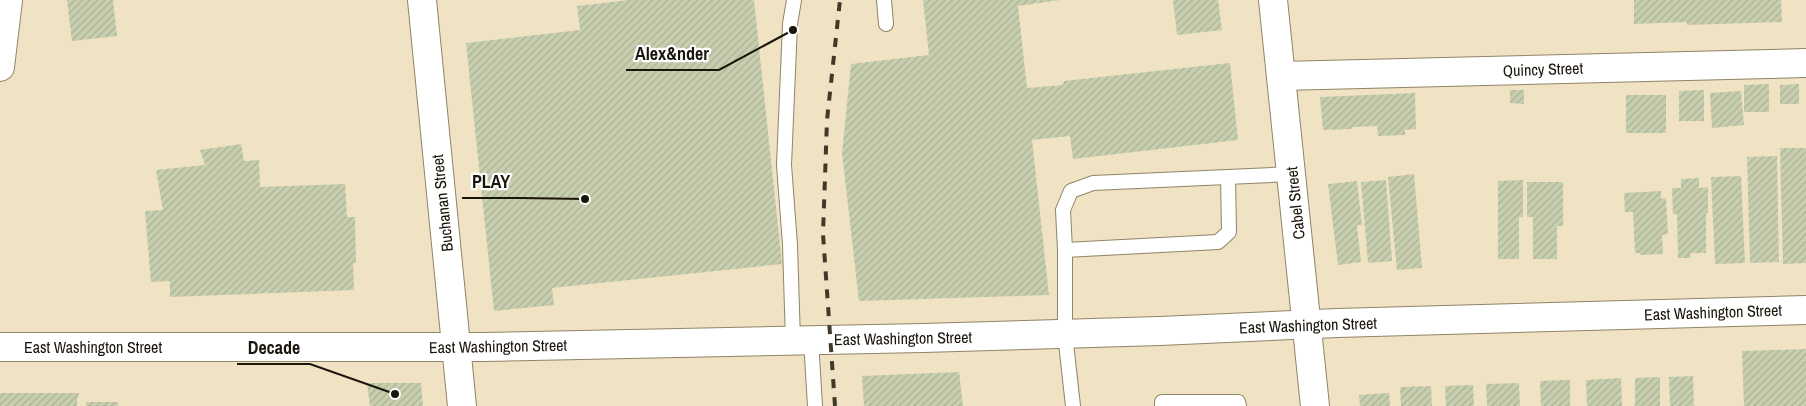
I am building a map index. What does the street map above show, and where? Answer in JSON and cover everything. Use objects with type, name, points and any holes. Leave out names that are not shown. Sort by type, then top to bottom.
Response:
[{"type":"street","points":[[0,67],[8,0]]},
{"type":"street","name":"Buchanan Street","points":[[422,0],[462,406]]},
{"type":"street","name":"Cabel Street","points":[[1273,0],[1315,406]]},
{"type":"street","name":"Quincy Street","points":[[1281,76],[1806,63]]},
{"type":"street","name":"East Washington Street","points":[[0,347],[456,347],[802,340],[1065,334],[1306,324],[1806,310]]},
{"type":"lane","points":[[794,0],[790,24],[784,165],[790,245],[802,340],[815,406]]},
{"type":"lane","points":[[884,0],[886,24]]},
{"type":"lane","points":[[1073,406],[1065,334],[1065,250],[1062,210],[1071,191],[1093,183],[1292,174]]},
{"type":"lane","points":[[1065,250],[1218,242],[1229,232],[1228,177]]},
{"type":"lane","points":[[1162,406],[1162,402],[1238,402],[1239,406]]},
{"type":"building","points":[[67,0],[113,0],[117,36],[72,41]]},
{"type":"building","points":[[629,0],[754,0],[782,264],[552,288],[554,305],[494,311],[466,43],[580,30],[577,6]]},
{"type":"building","points":[[923,0],[1060,0],[1018,6],[1027,88],[1063,85],[1064,81],[1230,63],[1238,140],[1073,159],[1070,136],[1032,140],[1049,295],[859,301],[842,153],[851,64],[929,55]]},
{"type":"building","points":[[1173,0],[1218,0],[1222,30],[1177,35]]},
{"type":"building","points":[[1634,0],[1781,0],[1782,22],[1687,25],[1687,22],[1634,24]]},
{"type":"building","points":[[1769,84],[1769,112],[1744,112],[1744,85]]},
{"type":"building","points":[[1799,84],[1799,104],[1780,104],[1780,85]]},
{"type":"building","points":[[1510,90],[1524,90],[1524,104],[1510,103]]},
{"type":"building","points":[[1704,90],[1704,121],[1679,121],[1679,91]]},
{"type":"building","points":[[1741,91],[1744,125],[1712,128],[1710,93]]},
{"type":"building","points":[[1415,93],[1416,129],[1405,130],[1405,135],[1378,136],[1377,126],[1323,130],[1320,97]]},
{"type":"building","points":[[1626,95],[1666,95],[1666,133],[1626,133]]},
{"type":"building","points":[[241,144],[244,161],[259,160],[260,187],[345,184],[347,217],[355,217],[356,263],[353,263],[354,290],[170,297],[170,281],[151,282],[145,211],[163,210],[156,170],[205,165],[200,150]]},
{"type":"building","points":[[1780,148],[1806,148],[1806,263],[1783,264]]},
{"type":"building","points":[[1777,156],[1779,262],[1750,263],[1747,157]]},
{"type":"building","points":[[1414,174],[1422,268],[1397,270],[1388,177]]},
{"type":"building","points":[[1741,176],[1745,263],[1715,264],[1711,177]]},
{"type":"building","points":[[1699,178],[1699,188],[1708,187],[1706,253],[1690,253],[1691,258],[1678,258],[1677,214],[1673,214],[1672,188],[1681,188],[1681,179]]},
{"type":"building","points":[[1386,180],[1392,261],[1368,263],[1361,182]]},
{"type":"building","points":[[1523,180],[1523,217],[1519,217],[1519,259],[1498,259],[1498,181]]},
{"type":"building","points":[[1357,181],[1362,225],[1357,225],[1361,262],[1338,265],[1328,184]]},
{"type":"building","points":[[1527,182],[1563,182],[1563,226],[1557,226],[1557,259],[1533,259],[1533,217],[1527,217]]},
{"type":"building","points":[[1661,191],[1661,199],[1666,198],[1668,234],[1662,235],[1663,254],[1640,255],[1640,253],[1635,253],[1633,212],[1625,212],[1624,193]]},
{"type":"building","points":[[1806,349],[1806,406],[1744,406],[1742,351]]},
{"type":"building","points":[[959,372],[963,406],[864,406],[862,376]]},
{"type":"building","points":[[1693,376],[1694,406],[1670,406],[1669,377]]},
{"type":"building","points":[[1660,377],[1660,406],[1635,406],[1635,378]]},
{"type":"building","points":[[1621,378],[1622,406],[1587,406],[1586,380]]},
{"type":"building","points":[[1570,380],[1570,406],[1541,406],[1540,381]]},
{"type":"building","points":[[367,383],[421,383],[423,406],[370,406]]},
{"type":"building","points":[[1519,383],[1520,406],[1487,406],[1486,384]]},
{"type":"building","points":[[1473,385],[1474,406],[1446,406],[1445,386]]},
{"type":"building","points":[[1431,386],[1432,406],[1401,406],[1400,387]]},
{"type":"building","points":[[0,393],[79,393],[77,406],[0,406]]},
{"type":"building","points":[[1389,393],[1390,406],[1360,406],[1359,395]]},
{"type":"building","points":[[86,402],[118,402],[118,406],[86,406]]},
{"type":"railway","points":[[835,406],[823,234],[827,120],[840,0]]},
{"type":"place","name":"Alex&nder","points":[[793,30]]},
{"type":"place","name":"PLAY","points":[[585,199]]},
{"type":"place","name":"Decade","points":[[395,394]]}]
